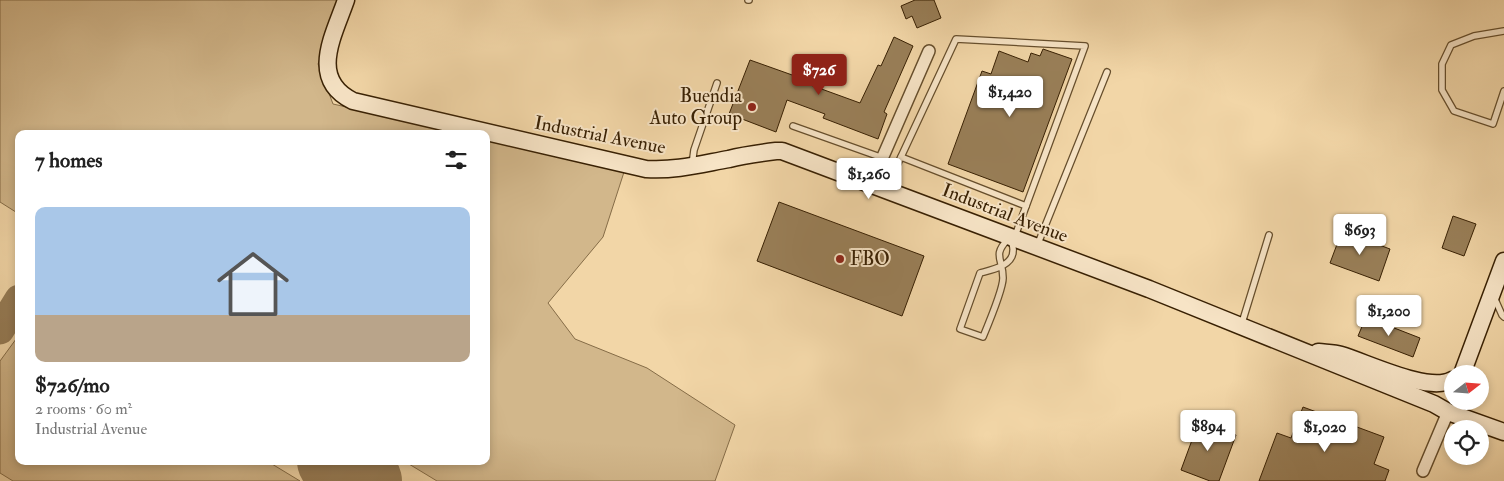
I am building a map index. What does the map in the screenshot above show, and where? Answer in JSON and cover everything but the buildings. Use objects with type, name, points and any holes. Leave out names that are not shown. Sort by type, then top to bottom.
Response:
[{"type":"street","name":"Industrial Avenue","points":[[346,0],[326,62],[331,83],[337,91],[344,97],[362,104],[475,130]]},
{"type":"street","points":[[879,187],[882,158],[929,51]]},
{"type":"street","name":"Industrial Avenue","points":[[490,134],[631,166],[661,170],[692,167],[731,158],[782,151],[1149,289],[1434,404],[1444,405]]},
{"type":"street","points":[[1465,365],[1504,261]]},
{"type":"street","points":[[1300,351],[1339,354],[1425,383],[1444,384]]},
{"type":"street","points":[[1423,471],[1448,410]]},
{"type":"street","name":"Industrial Avenue","points":[[1460,410],[1504,432]]},
{"type":"lane","points":[[1504,31],[1474,36],[1451,45],[1442,64],[1442,90],[1454,111],[1493,124],[1504,91]]},
{"type":"lane","points":[[879,187],[901,156],[956,39],[1085,46],[1026,206],[1012,237],[1000,247],[999,257],[1002,266],[1003,280],[983,337],[960,329],[980,273],[1002,266],[1010,259],[1014,252],[1012,237]]},
{"type":"lane","points":[[1037,247],[1107,72]]},
{"type":"lane","points":[[692,167],[694,150],[717,83]]},
{"type":"lane","points":[[793,126],[882,158]]},
{"type":"lane","points":[[901,156],[1026,206]]},
{"type":"lane","points":[[1241,326],[1269,235]]},
{"type":"lane","points":[[1492,293],[1504,317]]},
{"type":"shaded area","points":[[0,0],[342,0],[318,64],[333,104],[449,130],[15,130],[15,211],[0,202]]},
{"type":"shaded area","points":[[490,139],[625,169],[603,237],[548,303],[575,339],[647,368],[735,425],[715,481],[437,481],[411,465],[490,465]]},
{"type":"shaded area","points":[[15,340],[15,465],[274,465],[300,481],[13,481],[0,473],[0,361]]},
{"type":"taxiway","points":[[0,330],[15,306]]},
{"type":"runway","points":[[340,465],[366,481]]},
{"type":"place","name":"Buendia Auto Group","points":[[752,107]]},
{"type":"place","name":"FBO","points":[[840,259]]}]
